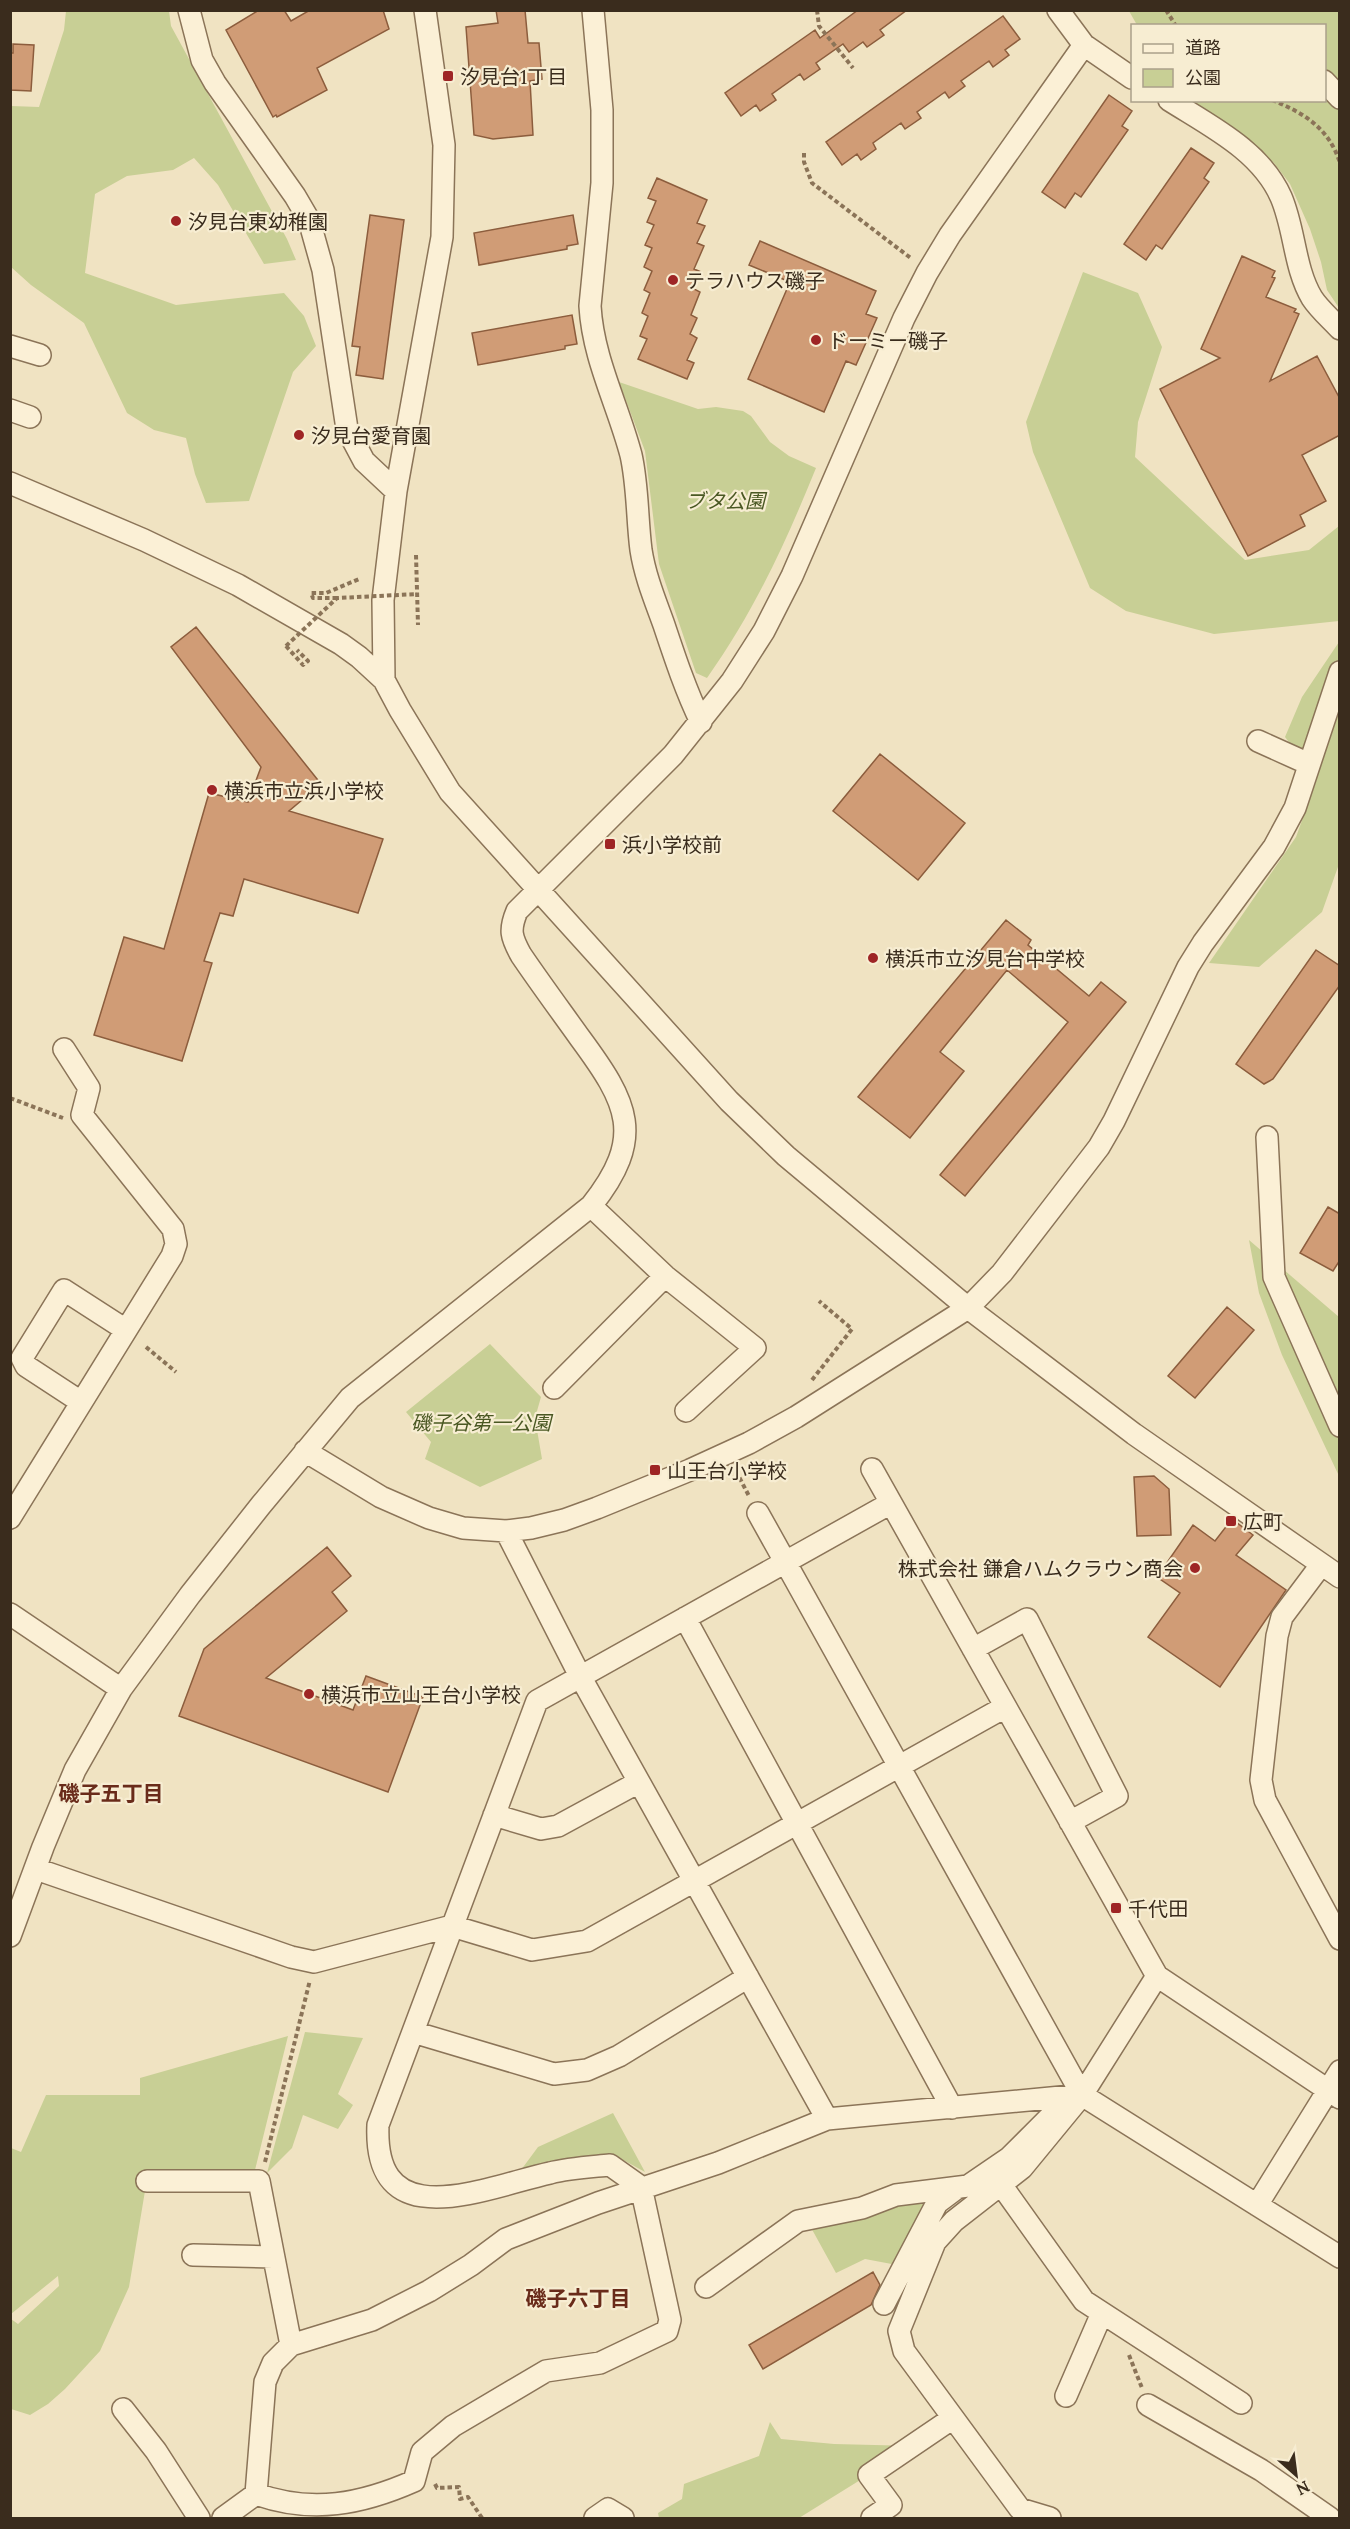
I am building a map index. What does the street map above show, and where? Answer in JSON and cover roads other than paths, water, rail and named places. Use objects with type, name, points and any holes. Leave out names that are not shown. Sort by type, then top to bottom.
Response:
[{"type":"street","points":[[189,10],[198,50],[215,83],[295,196],[309,220],[323,270],[347,429],[364,461],[396,491]]},
{"type":"street","points":[[384,680],[383,600],[396,491],[442,237],[444,145],[425,10]]},
{"type":"street","points":[[593,10],[602,110],[602,183],[590,306],[591,326],[595,346],[627,441],[634,470],[641,550],[646,574],[685,688],[701,722]]},
{"type":"street","points":[[1058,10],[1084,45],[1131,77]]},
{"type":"street","points":[[10,1936],[75,1770],[121,1689],[190,1595],[350,1398],[591,1206],[609,1183],[620,1160],[625,1139],[623,1114],[616,1092],[600,1064],[520,955],[513,941],[511,926],[517,911],[673,755],[701,722],[764,631],[792,576],[904,318],[927,273],[950,235],[1084,45]]},
{"type":"street","points":[[1326,83],[1340,98]]},
{"type":"street","points":[[1172,102],[1236,144],[1256,160],[1270,177],[1281,197],[1304,279],[1312,298],[1340,329]]},
{"type":"street","points":[[10,346],[40,355]]},
{"type":"street","points":[[10,483],[153,544],[238,585],[341,644],[384,680],[450,792],[729,1101],[786,1156],[968,1308],[1134,1434],[1340,1577]]},
{"type":"street","points":[[305,1451],[381,1497],[429,1518],[463,1528],[506,1531],[564,1520],[690,1470],[749,1443],[796,1417],[968,1308],[1002,1273],[1099,1147],[1188,968],[1285,827],[1295,808],[1340,672]]},
{"type":"street","points":[[1257,741],[1309,764]]},
{"type":"street","points":[[10,1518],[172,1256],[176,1244],[173,1229],[82,1115],[89,1088],[64,1049]]},
{"type":"street","points":[[1267,1137],[1274,1277],[1340,1426]]},
{"type":"street","points":[[591,1206],[665,1276],[755,1348],[686,1411]]},
{"type":"street","points":[[554,1388],[665,1276]]},
{"type":"street","points":[[81,1402],[26,1366],[22,1358],[64,1290],[126,1329]]},
{"type":"street","points":[[872,1469],[1157,1976],[1333,2094]]},
{"type":"street","points":[[256,2494],[280,2502],[343,2512],[362,2500],[414,2481],[422,2452],[453,2426],[546,2371],[600,2363],[667,2331],[669,2320],[641,2187],[610,2165],[552,2172],[478,2193],[455,2197],[425,2198],[396,2186],[382,2169],[377,2148],[378,2125],[537,1701],[891,1503]]},
{"type":"street","points":[[758,1513],[1082,2095],[1340,2258]]},
{"type":"street","points":[[506,1531],[580,1676],[827,2119]]},
{"type":"street","points":[[1322,1565],[1282,1617],[1277,1636],[1261,1780],[1265,1800],[1340,1939]]},
{"type":"street","points":[[10,1614],[121,1689]]},
{"type":"street","points":[[684,1618],[952,2108]]},
{"type":"street","points":[[973,1649],[1027,1620],[1118,1796],[1070,1822]]},
{"type":"street","points":[[36,1869],[291,1957],[314,1962],[452,1926],[532,1950],[587,1941],[1005,1707]]},
{"type":"street","points":[[494,1815],[541,1829],[558,1826],[639,1782]]},
{"type":"street","points":[[1050,2518],[1014,2514],[953,2418],[904,2351],[899,2331],[934,2242],[954,2221],[1022,2169],[1082,2095],[1157,1976]]},
{"type":"street","points":[[413,2032],[554,2074],[587,2070],[619,2056],[748,1977]]},
{"type":"street","points":[[1257,2205],[1333,2094],[1340,2071]]},
{"type":"street","points":[[223,2518],[256,2494],[265,2382],[273,2363],[291,2345],[372,2320],[429,2291],[471,2265],[506,2239],[641,2187],[718,2163],[827,2119],[1082,2095]]},
{"type":"street","points":[[706,2287],[798,2221],[862,2208],[896,2195],[968,2186],[1009,2158],[1047,2118],[1082,2095]]},
{"type":"street","points":[[147,2181],[259,2181],[291,2345]]},
{"type":"street","points":[[1002,2186],[1084,2301],[1241,2403]]},
{"type":"street","points":[[884,2304],[937,2203],[958,2187]]},
{"type":"street","points":[[193,2255],[273,2257]]},
{"type":"street","points":[[1066,2396],[1109,2318]]},
{"type":"street","points":[[1148,2405],[1261,2470],[1330,2518]]},
{"type":"street","points":[[123,2409],[156,2451],[199,2518]]},
{"type":"street","points":[[872,2518],[891,2505],[869,2475],[953,2418]]},
{"type":"street","points":[[595,2518],[608,2509],[623,2518]]},
{"type":"place","name":"汐見台1丁目","points":[[448,76]]},
{"type":"place","name":"汐見台東幼稚園","points":[[176,221]]},
{"type":"place","name":"テラハウス磯子","points":[[673,280]]},
{"type":"place","name":"ドーミー磯子","points":[[816,340]]},
{"type":"place","name":"汐見台愛育園","points":[[299,435]]},
{"type":"place","name":"横浜市立浜小学校","points":[[212,790]]},
{"type":"place","name":"浜小学校前","points":[[610,844]]},
{"type":"place","name":"横浜市立汐見台中学校","points":[[873,958]]},
{"type":"place","name":"山王台小学校","points":[[655,1470]]},
{"type":"place","name":"広町","points":[[1231,1521]]},
{"type":"place","name":"株式会社 鎌倉ハムクラウン商会","points":[[1195,1568]]},
{"type":"place","name":"横浜市立山王台小学校","points":[[309,1694]]},
{"type":"place","name":"千代田","points":[[1116,1908]]},
{"type":"district","name":"磯子五丁目","points":[[111,1793]]},
{"type":"district","name":"磯子六丁目","points":[[578,2298]]},
{"type":"park label","name":"ブタ公園","points":[[725,500]]},
{"type":"park label","name":"磯子谷第一公園","points":[[481,1422]]}]
